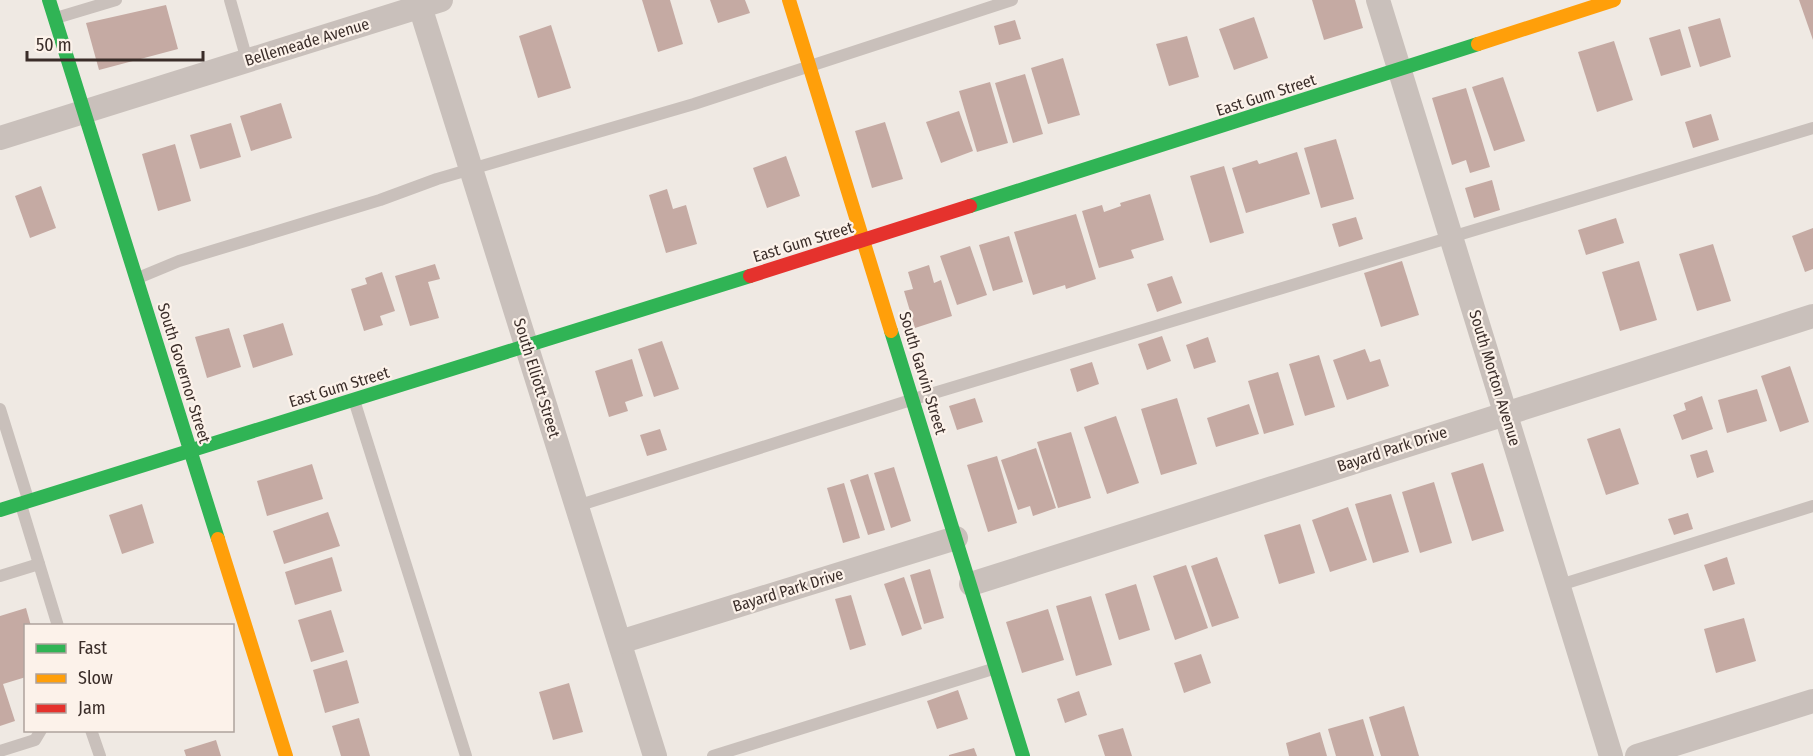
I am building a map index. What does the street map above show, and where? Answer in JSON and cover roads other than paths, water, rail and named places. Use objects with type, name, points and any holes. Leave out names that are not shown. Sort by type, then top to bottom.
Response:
[{"type":"street","name":"South Governor Street","points":[[49,0],[286,756]]},
{"type":"street","name":"South Garvin Street","points":[[789,0],[1023,756]]},
{"type":"street","name":"South Morton Avenue","points":[[1377,0],[1560,585],[1611,756]]},
{"type":"street","name":"East Gum Street","points":[[0,510],[865,240],[1614,0]]},
{"type":"street","name":"Bellemeade Avenue","points":[[0,138],[426,2]]},
{"type":"street","name":"South Elliott Street","points":[[426,2],[472,170],[655,756]]},
{"type":"street","name":"Bayard Park Drive","points":[[971,584],[1813,316]]},
{"type":"street","name":"Bayard Park Drive","points":[[620,642],[956,538]]},
{"type":"street","points":[[1636,756],[1813,701]]},
{"type":"lane","points":[[55,19],[116,0]]},
{"type":"lane","points":[[230,0],[247,60]]},
{"type":"lane","points":[[137,278],[179,261],[380,201],[436,179],[694,104],[983,4],[1012,0]]},
{"type":"lane","points":[[577,506],[914,399],[1813,128]]},
{"type":"lane","points":[[354,400],[466,756]]},
{"type":"lane","points":[[0,409],[39,564],[57,624]]},
{"type":"lane","points":[[1560,585],[1813,506]]},
{"type":"lane","points":[[0,576],[39,564]]},
{"type":"lane","points":[[713,756],[996,668]]},
{"type":"lane","points":[[0,751],[35,740],[40,732]]},
{"type":"lane","points":[[93,732],[100,756]]}]
